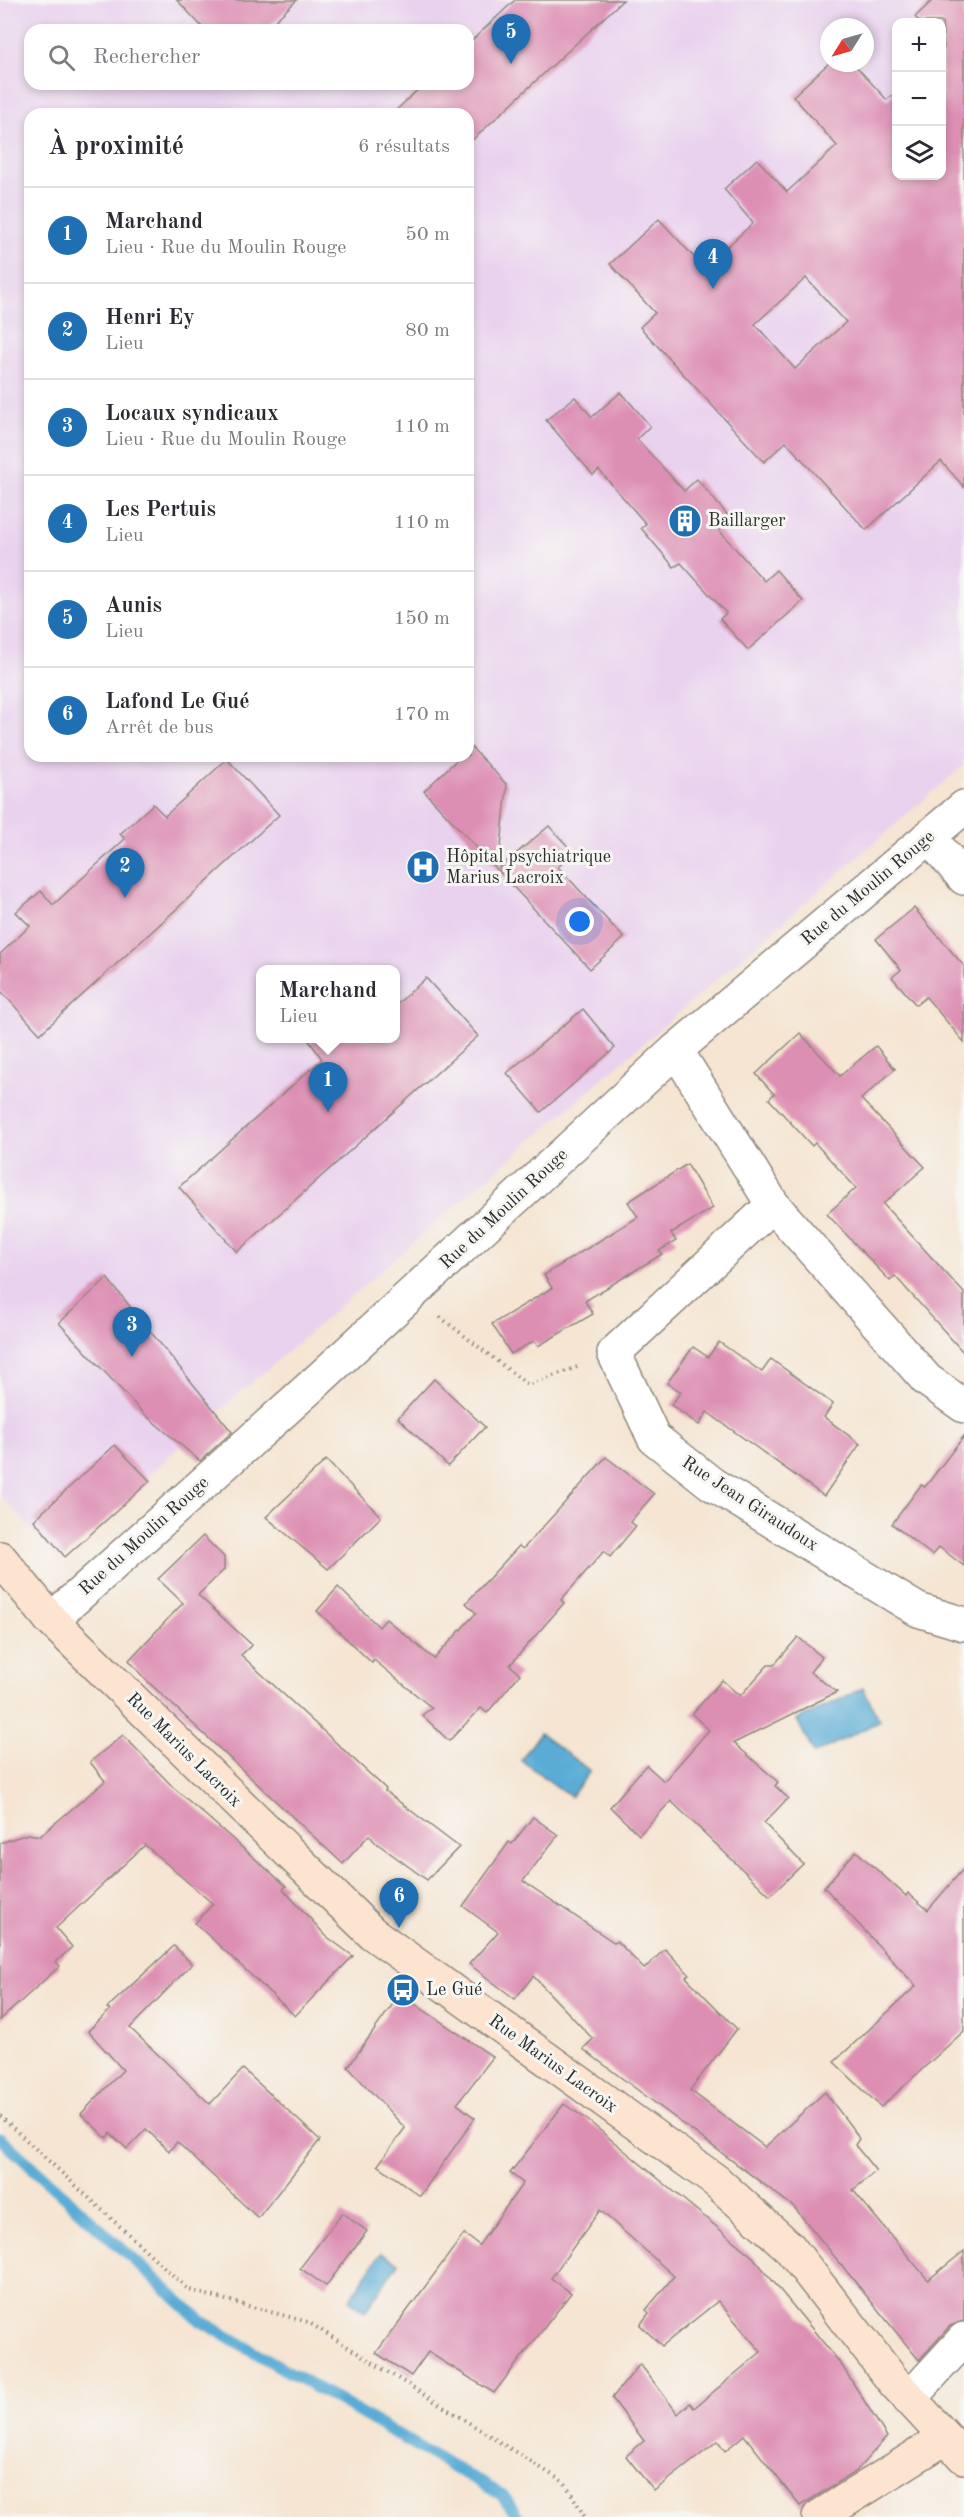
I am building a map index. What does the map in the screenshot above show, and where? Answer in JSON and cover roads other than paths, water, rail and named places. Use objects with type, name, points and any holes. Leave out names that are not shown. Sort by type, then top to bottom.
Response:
[{"type":"main road","name":"Rue Marius Lacroix","points":[[0,1558],[51,1620],[372,1933],[716,2181],[789,2247],[909,2399],[955,2447]]},
{"type":"main road","points":[[819,2517],[955,2447]]},
{"type":"street","name":"Rue du Moulin Rouge","points":[[51,1620],[676,1050],[964,807]]},
{"type":"street","points":[[928,837],[964,878]]},
{"type":"street","points":[[676,1050],[773,1205],[927,1380],[964,1406]]},
{"type":"street","name":"Rue Jean Giraudoux","points":[[773,1205],[614,1353],[654,1438],[712,1484],[918,1610],[964,1624]]},
{"type":"street","points":[[909,2399],[964,2339]]},
{"type":"water","points":[[863,1688],[880,1721],[814,1754],[797,1720]]},
{"type":"water","points":[[540,1733],[590,1771],[571,1797],[521,1760]]},
{"type":"water","points":[[381,2253],[398,2263],[365,2312],[349,2300]]},
{"type":"waterway","points":[[0,2138],[201,2321],[502,2495],[518,2517]]},
{"type":"place","name":"Aunis","points":[[511,64]]},
{"type":"place","name":"Les Pertuis","points":[[713,289]]},
{"type":"place","name":"Baillarger","points":[[685,521]]},
{"type":"place","name":"Hôpital psychiatrique Marius Lacroix","points":[[423,867]]},
{"type":"place","name":"Henri Ey","points":[[125,898]]},
{"type":"place","name":"Marchand","points":[[328,1112]]},
{"type":"place","name":"Locaux syndicaux","points":[[132,1357]]},
{"type":"place","name":"Lafond Le Gué","points":[[399,1928]]},
{"type":"place","name":"Le Gué","points":[[403,1990]]}]
